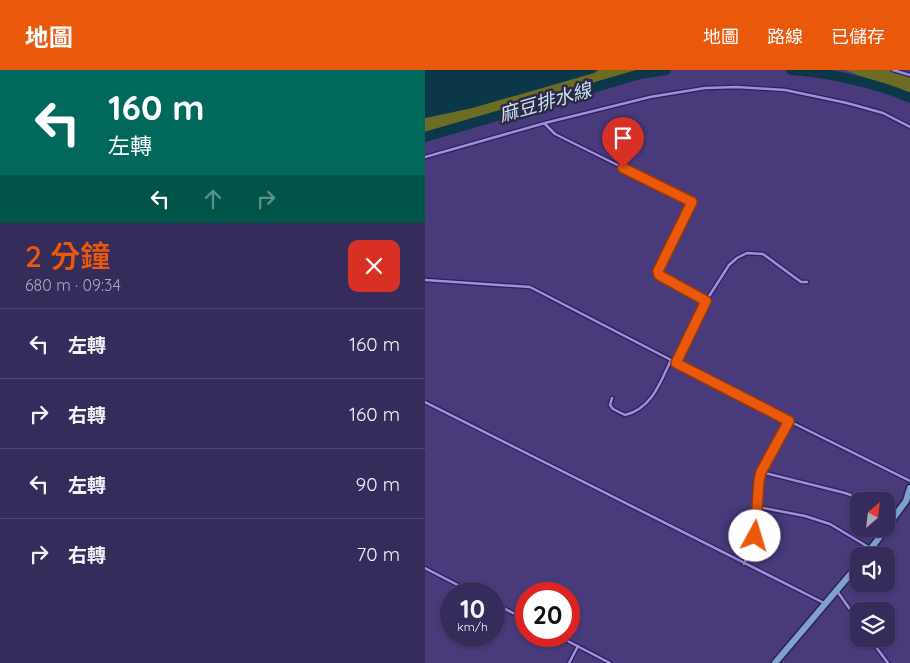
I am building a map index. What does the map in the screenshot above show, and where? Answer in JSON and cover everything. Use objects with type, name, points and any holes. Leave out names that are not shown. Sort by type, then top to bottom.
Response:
[{"type":"street","points":[[895,516],[906,501],[910,488]]},
{"type":"street","points":[[775,663],[850,575]]},
{"type":"lane","points":[[893,70],[910,75]]},
{"type":"lane","points":[[425,157],[545,123],[650,97],[705,88],[737,87],[785,90],[847,103],[883,113],[910,127]]},
{"type":"lane","points":[[545,123],[555,134],[692,202],[658,271],[659,275],[706,301]]},
{"type":"lane","points":[[676,363],[706,301],[729,265],[737,258],[747,253],[763,254],[801,282],[807,282]]},
{"type":"lane","points":[[425,280],[530,287],[789,421],[910,481]]},
{"type":"lane","points":[[612,398],[610,406],[625,415],[642,408],[655,395],[671,360]]},
{"type":"lane","points":[[425,402],[826,604]]},
{"type":"lane","points":[[744,564],[755,536],[761,472],[789,421]]},
{"type":"lane","points":[[761,472],[850,495]]},
{"type":"lane","points":[[758,507],[805,516],[830,524],[868,547]]},
{"type":"lane","points":[[425,568],[452,582]]},
{"type":"lane","points":[[837,591],[850,609]]},
{"type":"lane","points":[[569,663],[577,647]]},
{"type":"lane","points":[[580,647],[610,663]]},
{"type":"lane","points":[[876,647],[888,663]]},
{"type":"shaded area","points":[[598,70],[649,70],[425,132],[425,118],[472,108],[594,73]]},
{"type":"shaded area","points":[[845,70],[897,70],[910,76],[910,95]]},
{"type":"water","points":[[425,70],[598,70],[594,73],[472,108],[425,118]]},
{"type":"waterway","name":"麻豆排水線","points":[[425,137],[640,74],[666,70]]},
{"type":"waterway","name":"麻豆排水線","points":[[791,70],[852,79],[910,98]]},
{"type":"route","points":[[623,168],[691,201],[693,204],[658,271],[659,275],[706,301],[676,363],[789,421],[761,472],[755,536]]}]
